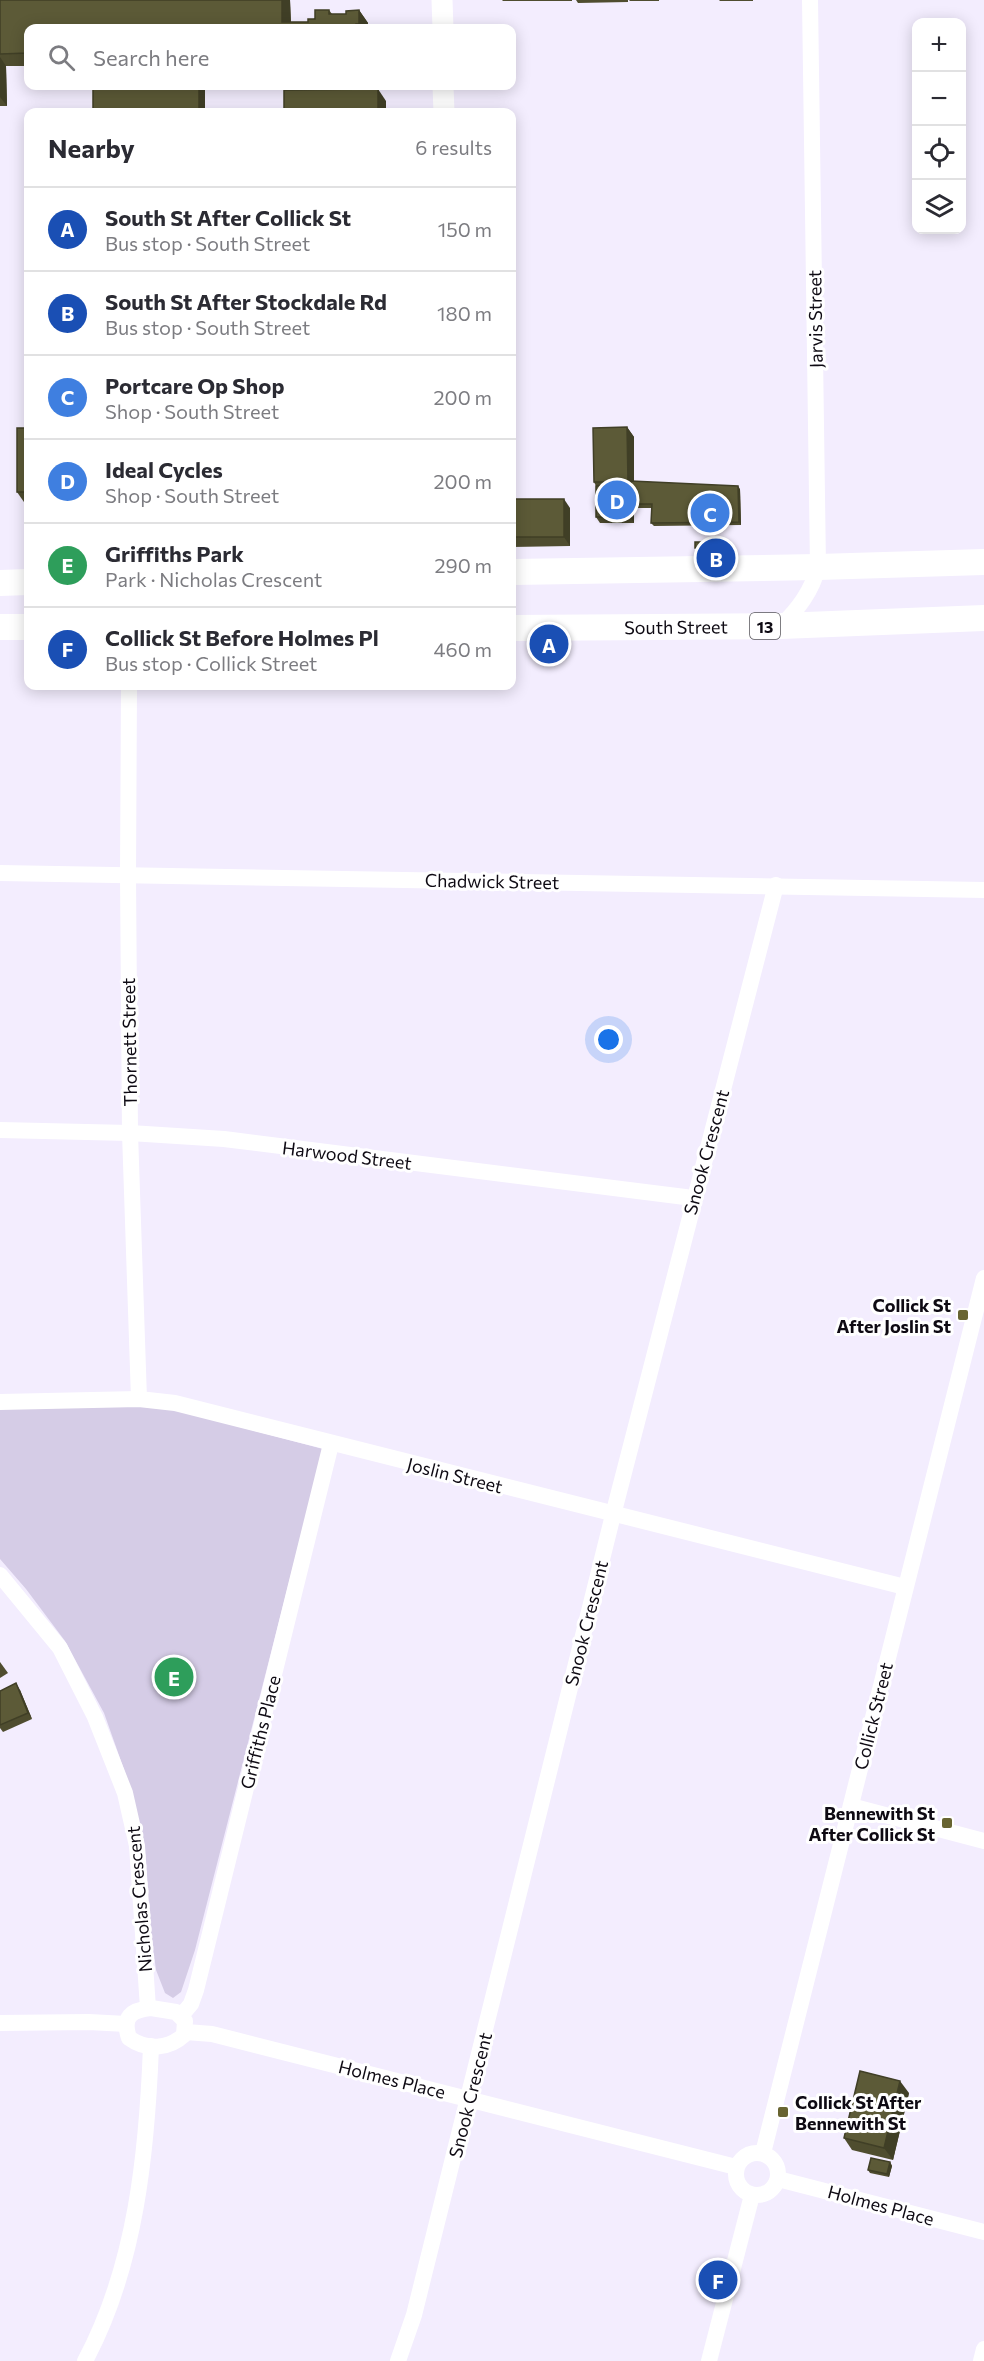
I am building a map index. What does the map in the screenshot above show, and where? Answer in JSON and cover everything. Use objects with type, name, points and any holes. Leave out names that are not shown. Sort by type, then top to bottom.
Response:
[{"type":"main road","points":[[516,572],[984,562]]},
{"type":"main road","points":[[0,583],[24,582]]},
{"type":"main road","name":"South Street","points":[[516,628],[781,626],[984,618]]},
{"type":"main road","points":[[0,627],[24,627]]},
{"type":"street","points":[[442,0],[443,24]]},
{"type":"street","name":"Jarvis Street","points":[[781,626],[797,610],[808,594],[818,567],[810,0]]},
{"type":"street","points":[[443,90],[444,108]]},
{"type":"street","points":[[516,621],[547,628]]},
{"type":"street","name":"Thornett Street","points":[[129,690],[130,1133],[139,1399]]},
{"type":"street","name":"Chadwick Street","points":[[0,873],[984,890]]},
{"type":"street","name":"Snook Crescent","points":[[398,2361],[414,2315],[693,1198],[776,885]]},
{"type":"street","name":"Harwood Street","points":[[0,1130],[130,1133],[224,1139],[693,1198]]},
{"type":"street","name":"Collick Street","points":[[763,2153],[984,1278]]},
{"type":"street","name":"Joslin Street","points":[[0,1402],[139,1399],[175,1403],[905,1587]]},
{"type":"street","name":"Griffiths Place","points":[[184,2024],[195,1990],[331,1444]]},
{"type":"street","name":"Nicholas Crescent","points":[[0,1575],[60,1648],[95,1717],[125,1793],[137,1846],[148,2008]]},
{"type":"street","points":[[851,1806],[984,1841]]},
{"type":"street","points":[[148,2008],[170,2010],[184,2024],[173,2043],[165,2046],[143,2046],[129,2038],[126,2024],[129,2016],[135,2011],[148,2008]]},
{"type":"street","points":[[0,2023],[126,2024]]},
{"type":"street","name":"Holmes Place","points":[[184,2024],[212,2034],[736,2167]]},
{"type":"street","points":[[86,2361],[99,2336],[130,2236],[140,2178],[151,2046]]},
{"type":"street","points":[[750,2153],[763,2153],[774,2160],[778,2179],[765,2194],[752,2194],[740,2187],[736,2181],[736,2167],[739,2161],[750,2153]]},
{"type":"street","name":"Holmes Place","points":[[778,2179],[984,2232]]},
{"type":"street","points":[[709,2361],[752,2194]]},
{"type":"street","points":[[981,2361],[984,2349]]},
{"type":"shaded area","points":[[136,1406],[176,1410],[323,1449],[195,1950],[181,1992],[173,1998],[165,1993],[156,1970],[132,1792],[104,1713],[65,1641],[0,1559],[0,1408]]},
{"type":"building","points":[[0,0],[282,0],[282,22],[308,22],[308,19],[315,19],[315,10],[329,10],[329,14],[346,14],[346,11],[359,10],[359,24],[24,24],[24,53],[0,54]]},
{"type":"building","points":[[93,90],[199,90],[199,108],[93,108]]},
{"type":"building","points":[[284,90],[378,90],[378,108],[284,108]]},
{"type":"building","points":[[627,427],[628,482],[594,482],[593,428]]},
{"type":"building","points":[[17,428],[24,428],[24,492],[17,492]]},
{"type":"building","points":[[631,481],[738,486],[739,522],[651,523],[652,504],[632,504]]},
{"type":"building","points":[[630,485],[630,517],[596,517],[596,486]]},
{"type":"building","points":[[516,499],[564,499],[564,537],[516,537]]},
{"type":"building","points":[[695,542],[707,542],[708,548],[695,548]]},
{"type":"building","points":[[16,1683],[28,1713],[0,1725],[0,1691]]},
{"type":"building","points":[[860,2071],[900,2081],[884,2148],[844,2138]]},
{"type":"building","points":[[871,2158],[890,2162],[887,2174],[868,2170]]},
{"type":"place","name":"Ideal Cycles","points":[[617,500]]},
{"type":"place","name":"Portcare Op Shop","points":[[710,513]]},
{"type":"place","name":"South St After Stockdale Rd","points":[[716,558]]},
{"type":"place","name":"South St After Collick St","points":[[549,644]]},
{"type":"place","name":"Collick St After Joslin St","points":[[963,1315]]},
{"type":"place","name":"Griffiths Park","points":[[174,1677]]},
{"type":"place","name":"Bennewith St After Collick St","points":[[947,1823]]},
{"type":"place","name":"Collick St After Bennewith St","points":[[783,2112]]},
{"type":"place","name":"Collick St Before Holmes Pl","points":[[718,2280]]}]
